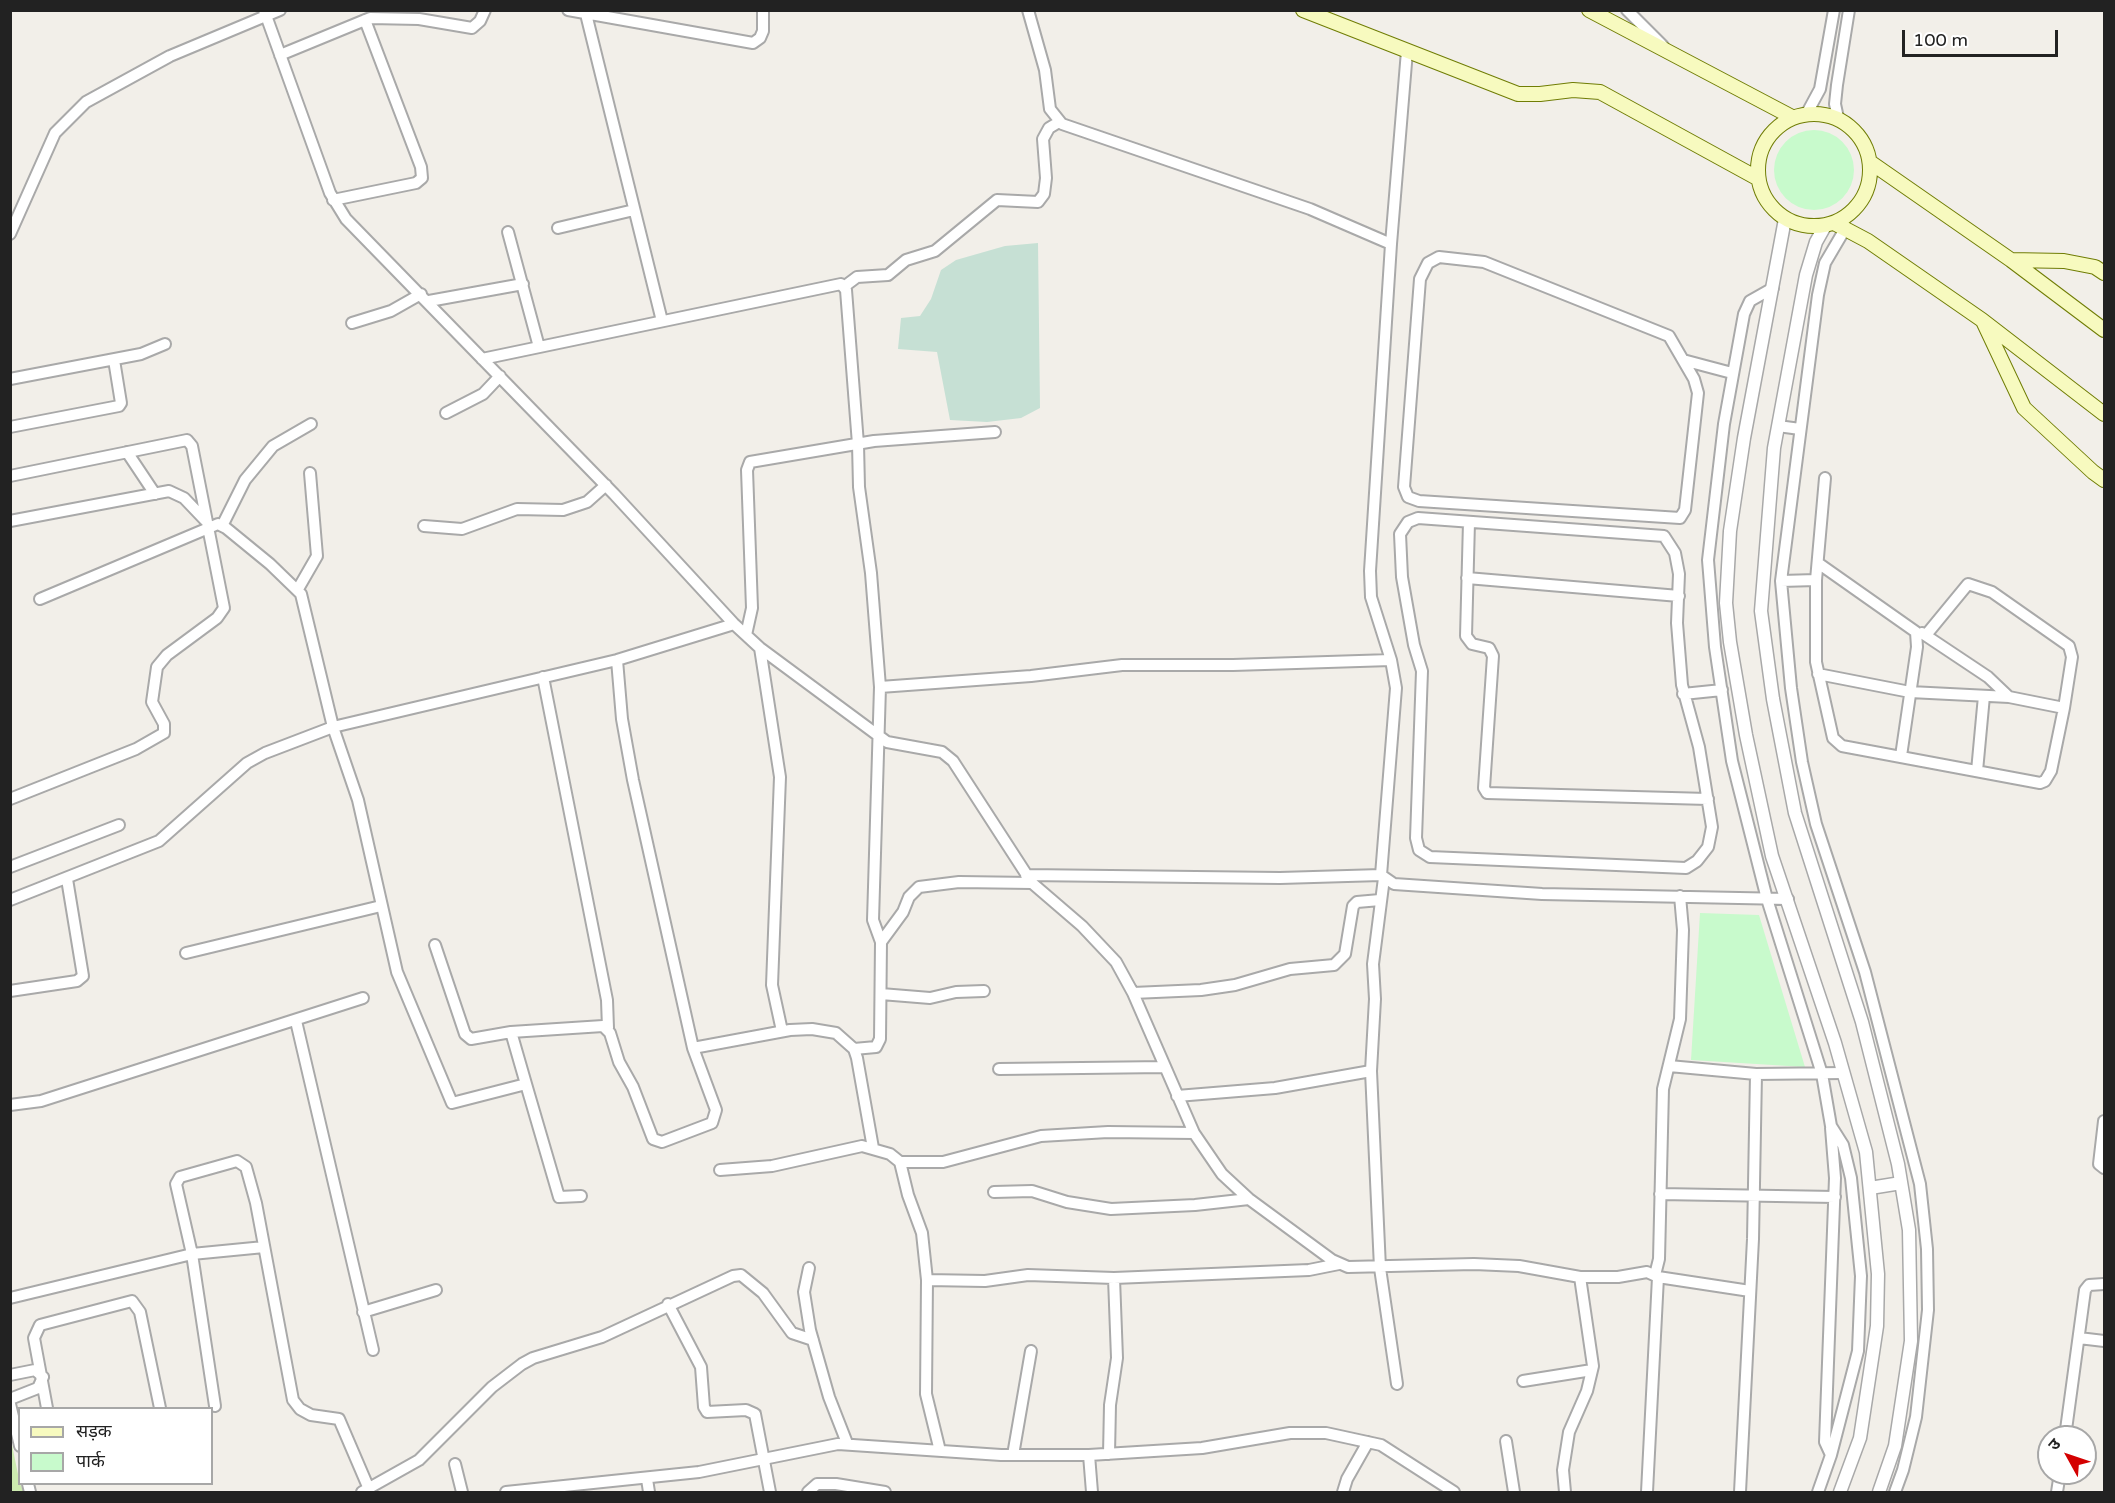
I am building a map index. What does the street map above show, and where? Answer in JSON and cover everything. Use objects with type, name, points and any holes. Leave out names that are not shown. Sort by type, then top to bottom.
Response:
[{"type":"main road","points":[[1303,10],[1518,94],[1573,90],[1599,92],[1757,178]]},
{"type":"main road","points":[[1589,10],[1792,117]]},
{"type":"main road","points":[[1835,226],[1861,201],[1867,188],[1870,162],[1858,135],[1838,118],[1807,114],[1792,117],[1770,134],[1758,157],[1757,178],[1762,195],[1772,209],[1785,219],[1799,225],[1835,226],[1868,241],[1982,320],[2104,414]]},
{"type":"main road","points":[[1870,162],[2011,260],[2104,330]]},
{"type":"main road","points":[[2011,260],[2064,261],[2095,267],[2104,273]]},
{"type":"main road","points":[[1982,320],[2024,408],[2104,480]]},
{"type":"street","points":[[10,234],[54,133],[79,108],[170,56],[265,14],[280,10]]},
{"type":"street","points":[[280,55],[364,20],[419,19],[472,28],[480,21],[484,10]]},
{"type":"street","points":[[568,10],[753,43],[760,38],[763,31],[763,10]]},
{"type":"street","points":[[1028,10],[1046,70],[1050,109],[1059,122],[1310,209],[1391,244]]},
{"type":"street","points":[[1627,10],[1668,51]]},
{"type":"street","points":[[1807,114],[1820,90],[1834,10]]},
{"type":"street","points":[[1838,118],[1835,104],[1849,10]]},
{"type":"street","points":[[265,14],[333,200],[346,219],[606,485],[734,624],[760,648],[879,737],[894,745],[942,752],[948,756],[1029,879],[1112,956],[1133,993],[1194,1133],[1222,1174],[1249,1199],[1339,1264]]},
{"type":"street","points":[[586,14],[662,321]]},
{"type":"street","points":[[333,200],[416,183],[422,178],[421,167],[364,20]]},
{"type":"street","points":[[1397,1384],[1380,1268],[1371,1071],[1375,999],[1373,964],[1396,688],[1391,660],[1370,584],[1391,244],[1407,51]]},
{"type":"street","points":[[845,286],[857,277],[888,275],[906,260],[935,251],[997,200],[1038,202],[1044,194],[1046,178],[1043,139],[1049,128],[1059,122]]},
{"type":"street","points":[[558,228],[634,210]]},
{"type":"street","points":[[1785,219],[1753,380],[1732,521],[1726,603],[1730,642],[1759,800],[1772,856],[1788,899],[1866,1152],[1878,1274],[1876,1337],[1860,1438],[1840,1492]]},
{"type":"street","points":[[1835,226],[1816,242],[1806,275],[1779,426],[1766,532],[1761,611],[1773,699],[1796,813],[1862,1022],[1899,1164],[1909,1230],[1912,1292],[1911,1341],[1906,1390],[1895,1446],[1879,1492]]},
{"type":"street","points":[[1835,226],[1823,269],[1781,581],[1791,688],[1802,762],[1816,824],[1865,972],[1920,1184],[1927,1249],[1928,1310],[1919,1392],[1903,1470],[1895,1492]]},
{"type":"street","points":[[508,232],[539,346]]},
{"type":"street","points":[[1683,360],[1694,379],[1698,393],[1685,510],[1680,518],[1413,501],[1406,492],[1412,364],[1420,279],[1428,262],[1433,258],[1484,262],[1664,332],[1673,340],[1683,360],[1732,373]]},
{"type":"street","points":[[482,359],[761,302],[838,283],[845,286]]},
{"type":"street","points":[[352,323],[425,298],[523,285]]},
{"type":"street","points":[[845,286],[858,444],[859,487],[871,573],[880,687],[873,920],[881,942],[879,1044],[872,1049],[854,1050]]},
{"type":"street","points":[[1773,288],[1755,297],[1746,307],[1732,373],[1708,560],[1732,761],[1767,898],[1822,1074],[1831,1126],[1835,1178],[1825,1442],[1831,1455]]},
{"type":"street","points":[[10,379],[141,354],[165,344]]},
{"type":"street","points":[[10,427],[119,406],[121,402],[114,360]]},
{"type":"street","points":[[446,413],[483,394],[500,376]]},
{"type":"street","points":[[222,526],[245,480],[273,446],[310,424]]},
{"type":"street","points":[[1779,426],[1800,429]]},
{"type":"street","points":[[746,635],[752,608],[748,465],[755,459],[858,444],[995,432]]},
{"type":"street","points":[[10,476],[181,439],[190,442],[224,608],[218,618],[167,655],[157,667],[152,702],[164,724],[164,733],[136,749],[10,799]]},
{"type":"street","points":[[127,452],[155,494]]},
{"type":"street","points":[[298,590],[317,556],[310,473]]},
{"type":"street","points":[[1825,478],[1816,580],[1818,674],[1829,731],[1842,746],[2045,781],[2051,771],[2064,708],[2072,657],[2070,646],[1986,589],[1972,584],[1964,586],[1921,633],[1901,756]]},
{"type":"street","points":[[424,526],[462,529],[517,509],[563,510],[587,502],[606,485]]},
{"type":"street","points":[[10,521],[169,491],[178,494],[206,524]]},
{"type":"street","points":[[1418,518],[1469,522],[1664,536],[1675,553],[1679,574],[1677,623],[1683,694],[1699,747],[1712,827],[1710,841],[1698,861],[1686,868],[1430,857],[1419,850],[1416,838],[1422,671],[1414,645],[1402,577],[1401,534],[1408,522],[1418,518]]},
{"type":"street","points":[[1469,522],[1466,636],[1472,644],[1490,648],[1493,656],[1484,788],[1487,793],[1708,799]]},
{"type":"street","points":[[40,599],[206,524],[222,526],[298,590],[303,600],[333,727],[358,800],[397,972],[452,1103],[526,1084]]},
{"type":"street","points":[[1818,563],[1988,677],[2009,697]]},
{"type":"street","points":[[1467,578],[1679,596]]},
{"type":"street","points":[[1781,581],[1816,580]]},
{"type":"street","points":[[10,900],[159,841],[247,764],[265,753],[333,727],[617,660],[734,624]]},
{"type":"street","points":[[760,648],[780,777],[772,986],[782,1031]]},
{"type":"street","points":[[543,676],[607,1000],[608,1028],[619,1062],[633,1087],[653,1139],[657,1142],[698,1130],[712,1123],[716,1110],[693,1048],[633,780],[622,719],[617,660]]},
{"type":"street","points":[[880,687],[1031,676],[1122,664],[1233,665],[1391,660]]},
{"type":"street","points":[[1818,674],[1910,692],[2009,697],[2064,708]]},
{"type":"street","points":[[1683,694],[1722,690]]},
{"type":"street","points":[[1977,771],[1984,696]]},
{"type":"street","points":[[10,867],[118,825]]},
{"type":"street","points":[[881,942],[903,912],[913,891],[919,887],[959,882],[1029,879],[1382,877],[1394,884],[1542,894],[1788,899]]},
{"type":"street","points":[[10,992],[77,981],[83,976],[67,879]]},
{"type":"street","points":[[1647,1492],[1659,1259],[1663,1089],[1680,1019],[1683,930],[1680,896]]},
{"type":"street","points":[[1133,993],[1201,990],[1235,984],[1290,969],[1334,965],[1345,954],[1353,906],[1357,902],[1380,900]]},
{"type":"street","points":[[186,953],[381,906]]},
{"type":"street","points":[[435,945],[468,1037],[474,1040],[511,1032],[599,1026],[608,1028]]},
{"type":"street","points":[[881,994],[930,998],[956,992],[984,991]]},
{"type":"street","points":[[10,1105],[41,1101],[363,998]]},
{"type":"street","points":[[296,1021],[373,1350]]},
{"type":"street","points":[[693,1048],[782,1031],[812,1029],[836,1033],[854,1050],[873,1149]]},
{"type":"street","points":[[511,1032],[559,1197],[581,1196]]},
{"type":"street","points":[[1669,1066],[1756,1074],[1843,1073]]},
{"type":"street","points":[[999,1069],[1165,1067]]},
{"type":"street","points":[[1177,1095],[1275,1088],[1371,1071]]},
{"type":"street","points":[[1740,1492],[1750,1290],[1756,1074]]},
{"type":"street","points":[[2104,1121],[2098,1164],[2104,1168]]},
{"type":"street","points":[[1818,1492],[1831,1455],[1858,1351],[1861,1276],[1851,1178],[1843,1145],[1831,1126]]},
{"type":"street","points":[[900,1162],[951,1161],[1041,1136],[1108,1132],[1194,1133]]},
{"type":"street","points":[[720,1170],[772,1166],[857,1147],[890,1154],[900,1162],[908,1195],[922,1233],[927,1280],[926,1394],[940,1451]]},
{"type":"street","points":[[215,1406],[192,1254],[177,1190],[180,1177],[232,1161],[242,1163],[251,1179],[293,1400],[300,1409],[311,1415],[336,1417],[342,1422],[366,1491],[419,1460],[492,1387],[522,1364],[533,1358],[602,1337],[668,1304],[733,1276],[741,1275],[764,1293],[792,1333],[813,1340]]},
{"type":"street","points":[[1835,1178],[1851,1178],[1869,1183],[1901,1183]]},
{"type":"street","points":[[994,1192],[1032,1191],[1067,1202],[1111,1209],[1195,1205],[1249,1199]]},
{"type":"street","points":[[1660,1194],[1834,1197]]},
{"type":"street","points":[[10,1298],[192,1254],[264,1247]]},
{"type":"street","points":[[927,1280],[986,1281],[1028,1275],[1114,1278],[1309,1270],[1339,1264],[1380,1268],[1474,1264],[1519,1266],[1580,1277],[1618,1277],[1641,1272],[1750,1290]]},
{"type":"street","points":[[808,1268],[804,1292],[813,1340],[829,1396],[847,1443]]},
{"type":"street","points":[[1565,1492],[1563,1470],[1569,1432],[1587,1391],[1593,1361],[1580,1277]]},
{"type":"street","points":[[1109,1454],[1110,1405],[1117,1358],[1114,1278]]},
{"type":"street","points":[[2067,1425],[2085,1290],[2089,1285],[2104,1284]]},
{"type":"street","points":[[363,1312],[436,1290]]},
{"type":"street","points":[[47,1407],[34,1338],[39,1325],[132,1301],[140,1312],[160,1407]]},
{"type":"street","points":[[668,1304],[701,1367],[705,1409],[710,1413],[746,1410],[755,1414],[770,1492]]},
{"type":"street","points":[[2079,1338],[2104,1341]]},
{"type":"street","points":[[1012,1455],[1031,1351]]},
{"type":"street","points":[[10,1375],[35,1370],[43,1377]]},
{"type":"street","points":[[1523,1381],[1592,1370]]},
{"type":"street","points":[[10,1399],[38,1388],[43,1377]]},
{"type":"street","points":[[1906,1390],[1919,1392]]},
{"type":"street","points":[[10,1404],[18,1438]]},
{"type":"street","points":[[512,1492],[646,1479],[739,1466],[762,1458],[847,1443],[876,1448],[1012,1455],[1089,1455],[1202,1448],[1298,1433],[1333,1433],[1390,1449],[1454,1492]]},
{"type":"street","points":[[1343,1492],[1347,1479],[1368,1442]]},
{"type":"street","points":[[1506,1442],[1514,1492]]},
{"type":"street","points":[[1089,1455],[1092,1492]]},
{"type":"street","points":[[455,1464],[462,1492]]},
{"type":"street","points":[[646,1479],[649,1492]]},
{"type":"street","points":[[808,1492],[818,1484],[836,1484],[885,1492]]},
{"type":"green space","points":[[1814,130],[1829,133],[1842,142],[1851,155],[1854,170],[1851,185],[1842,198],[1829,207],[1814,210],[1799,207],[1786,198],[1777,185],[1774,170],[1777,155],[1786,142],[1799,133]]},
{"type":"green space","points":[[1038,243],[1040,408],[1021,418],[987,422],[950,420],[937,352],[898,349],[901,318],[920,316],[931,299],[941,270],[956,260],[1005,246]]},
{"type":"green space","points":[[1700,913],[1759,915],[1805,1067],[1691,1060]]},
{"type":"green space","points":[[11,1440],[18,1485],[20,1485],[24,1492],[11,1492]]}]
